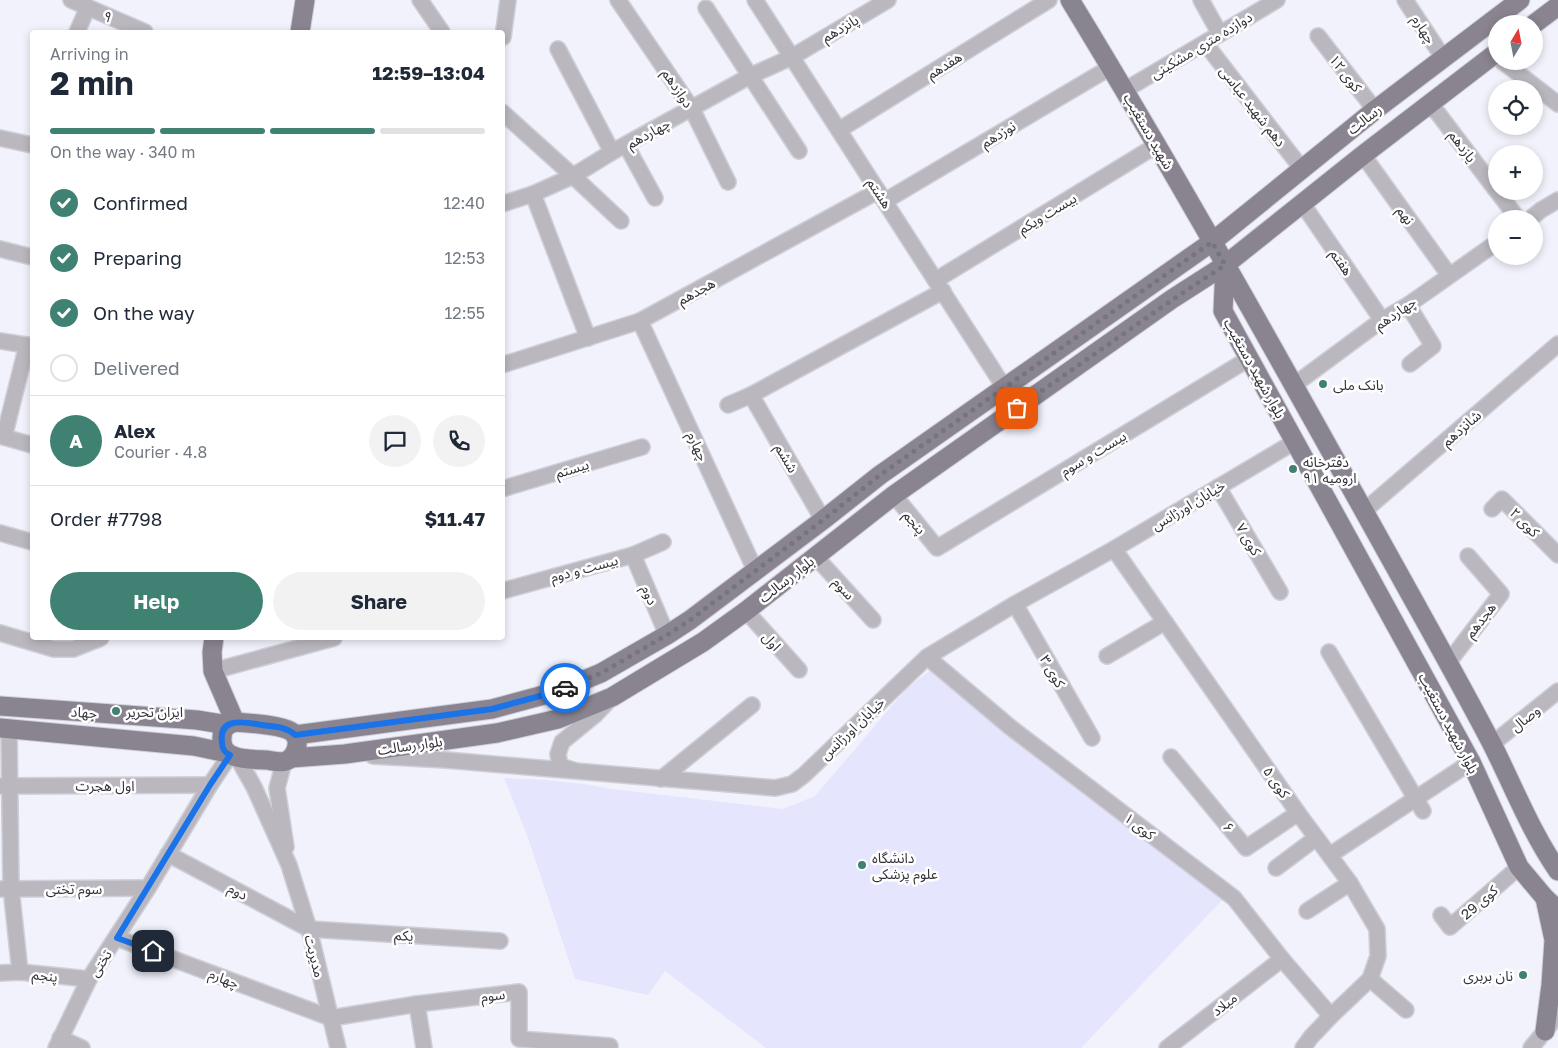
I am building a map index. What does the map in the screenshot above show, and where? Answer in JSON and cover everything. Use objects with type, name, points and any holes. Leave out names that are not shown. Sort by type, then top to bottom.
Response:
[{"type":"main road","points":[[300,30],[305,0]]},
{"type":"main road","name":"شهید دستغیب","points":[[1070,0],[1125,90],[1225,265]]},
{"type":"main road","name":"رسالت","points":[[1212,242],[1375,110],[1520,0]]},
{"type":"main road","points":[[1543,17],[1558,6]]},
{"type":"main road","name":"رسالت","points":[[1225,265],[1363,155],[1488,62]]},
{"type":"main road","points":[[1409,85],[1427,106]]},
{"type":"main road","name":"بلوار رسالت","points":[[295,735],[492,709],[555,692],[601,673],[690,620],[880,475],[1212,242]]},
{"type":"main road","name":"بلوار رسالت","points":[[231,755],[287,760],[497,733],[558,719],[612,698],[704,642],[894,496],[1172,300],[1225,265]]},
{"type":"main road","name":"بلوار شهید دستغیب","points":[[1225,265],[1224,311],[1472,762],[1519,867],[1551,904]]},
{"type":"main road","name":"بلوار شهید دستغیب","points":[[1225,265],[1294,385],[1448,663],[1492,744],[1544,851],[1558,871]]},
{"type":"main road","points":[[880,475],[894,496]]},
{"type":"main road","points":[[690,620],[704,642]]},
{"type":"main road","points":[[214,640],[213,671],[232,724],[224,728],[221,740],[222,745],[231,755]]},
{"type":"main road","name":"جهاد","points":[[0,706],[197,720],[286,729],[295,735]]},
{"type":"main road","points":[[194,746],[201,739],[204,732],[203,727],[197,720]]},
{"type":"main road","name":"جهاد","points":[[4,728],[194,746],[231,755]]},
{"type":"main road","points":[[287,760],[296,749],[295,735]]},
{"type":"main road","points":[[1472,762],[1492,744]]},
{"type":"main road","points":[[1551,904],[1554,940],[1551,986],[1552,1027]]},
{"type":"street","name":"۹","points":[[71,0],[140,30]]},
{"type":"street","points":[[420,0],[441,30]]},
{"type":"street","points":[[504,30],[508,0]]},
{"type":"street","name":"دوازدهم","points":[[618,0],[692,109],[728,182]]},
{"type":"street","name":"هشتم","points":[[755,0],[1004,387]]},
{"type":"street","name":"پانزدهم","points":[[792,56],[888,0]]},
{"type":"street","name":"هفدهم","points":[[839,130],[1049,0]]},
{"type":"street","points":[[1202,0],[1220,34]]},
{"type":"street","name":"دوازده متری مشکینی","points":[[1125,90],[1277,0]]},
{"type":"street","name":"چهارم","points":[[1405,0],[1444,59]]},
{"type":"street","points":[[78,30],[88,7]]},
{"type":"street","points":[[706,8],[799,151]]},
{"type":"street","name":"کوی ۱۲","points":[[1318,36],[1375,110]]},
{"type":"street","name":"دهم شهید عباسی","points":[[1205,43],[1302,169]]},
{"type":"street","points":[[558,49],[612,152]]},
{"type":"street","name":"چهاردهم","points":[[505,203],[533,194],[573,176],[612,152],[750,76],[792,56]]},
{"type":"street","name":"نوزدهم","points":[[882,196],[1111,67]]},
{"type":"street","points":[[1515,70],[1558,104]]},
{"type":"street","name":"یازدهم","points":[[1427,106],[1437,112],[1488,178]]},
{"type":"street","points":[[505,115],[621,221]]},
{"type":"street","points":[[0,138],[30,145]]},
{"type":"street","points":[[626,145],[655,198]]},
{"type":"street","name":"بیست ویکم","points":[[728,405],[751,395],[939,286],[1157,145]]},
{"type":"street","name":"نهم","points":[[1363,155],[1449,275]]},
{"type":"street","points":[[533,194],[588,338]]},
{"type":"street","name":"هجدهم","points":[[505,364],[640,321],[882,196]]},
{"type":"street","points":[[1541,210],[1558,200]]},
{"type":"street","name":"هفتم","points":[[1302,203],[1382,320]]},
{"type":"street","name":"چهاردهم","points":[[1294,385],[1382,320],[1408,305],[1488,248]]},
{"type":"street","points":[[0,249],[30,256]]},
{"type":"street","points":[[1408,305],[1433,346],[1410,364]]},
{"type":"street","name":"چهارم","points":[[640,321],[756,570]]},
{"type":"street","points":[[0,340],[30,345],[2,436],[30,444]]},
{"type":"street","name":"شانزدهم","points":[[1364,511],[1558,344]]},
{"type":"street","name":"بیست و سوم","points":[[937,548],[1250,358]]},
{"type":"street","name":"ششم","points":[[751,395],[823,520]]},
{"type":"street","name":"خیابان اورژانس","points":[[345,754],[446,760],[775,788],[792,784],[804,775],[927,657],[1014,604],[1114,550],[1296,441]]},
{"type":"street","name":"بیستم","points":[[505,487],[642,447]]},
{"type":"street","name":"کوی ۷","points":[[1218,487],[1280,592]]},
{"type":"street","name":"پنجم","points":[[894,496],[937,548]]},
{"type":"street","name":"کوی ۲","points":[[1492,509],[1502,499],[1558,555]]},
{"type":"street","points":[[0,534],[30,542]]},
{"type":"street","name":"بیست و دوم","points":[[505,590],[633,554],[663,542]]},
{"type":"street","name":"کوی ۵","points":[[1114,550],[1298,813],[1330,855],[1377,928],[1378,956],[1370,979],[1331,1016],[1311,1037],[1304,1048]]},
{"type":"street","name":"دوم","points":[[633,554],[667,635]]},
{"type":"street","name":"سوم","points":[[815,556],[873,620]]},
{"type":"street","name":"هجدهم","points":[[1448,663],[1501,594],[1468,556]]},
{"type":"street","name":"کوی ۳","points":[[1014,604],[1092,738]]},
{"type":"street","name":"اول","points":[[746,611],[799,670]]},
{"type":"street","points":[[1107,656],[1165,622]]},
{"type":"street","points":[[0,633],[54,649],[73,649],[96,640]]},
{"type":"street","points":[[213,671],[327,640]]},
{"type":"street","points":[[1329,652],[1419,805]]},
{"type":"street","name":"کوی ۱","points":[[927,657],[1010,728],[1234,898],[1282,959],[1331,1016]]},
{"type":"street","name":"وصال","points":[[1492,744],[1558,691]]},
{"type":"street","points":[[576,772],[560,766],[558,754],[562,742],[595,715],[612,698]]},
{"type":"street","points":[[661,778],[752,704]]},
{"type":"street","points":[[4,728],[6,888],[20,972]]},
{"type":"street","name":"تختی","points":[[58,1043],[89,979],[117,938],[210,785],[231,755]]},
{"type":"street","name":"مدیریت","points":[[231,755],[254,787],[289,865],[308,929],[338,1048]]},
{"type":"street","name":"۶","points":[[1171,757],[1246,848],[1298,813]]},
{"type":"street","name":"مدیریت","points":[[287,760],[277,788],[289,865]]},
{"type":"street","points":[[1330,855],[1419,805],[1472,762]]},
{"type":"street","name":"اول هجرت","points":[[5,786],[210,785]]},
{"type":"street","points":[[1276,868],[1316,838]]},
{"type":"street","name":"دوم","points":[[168,854],[308,929]]},
{"type":"street","name":"کوی 29","points":[[1441,915],[1450,927],[1519,867]]},
{"type":"street","points":[[1307,911],[1350,884]]},
{"type":"street","name":"سوم تختی","points":[[6,888],[148,888]]},
{"type":"street","name":"یکم","points":[[308,929],[500,941]]},
{"type":"street","name":"چهارم","points":[[117,938],[331,1018]]},
{"type":"street","name":"میلاد","points":[[1167,1048],[1282,959]]},
{"type":"street","name":"پنجم","points":[[0,973],[20,972],[89,979]]},
{"type":"street","points":[[1370,979],[1406,1010]]},
{"type":"street","name":"سوم","points":[[331,1018],[417,1004],[519,992],[520,1039],[610,1046]]},
{"type":"street","points":[[417,1004],[424,1048]]},
{"type":"street","points":[[1531,1048],[1552,1027],[1558,1015]]},
{"type":"street","points":[[58,1043],[82,1048]]},
{"type":"shaded area","name":"دانشگاه علوم پزشکی","points":[[931,670],[1226,896],[1081,1048],[766,1048],[665,971],[648,995],[575,979],[527,835],[504,778],[582,784],[783,809],[815,796],[907,688]]},
{"type":"way so far","points":[[565,688],[601,673],[690,620],[880,475],[1212,242],[1225,265],[1017,408]]},
{"type":"place","name":"بانک ملی","points":[[1323,384]]},
{"type":"place","name":"دفترخانه ۹۱ ارومیه","points":[[1293,469]]},
{"type":"place","name":"ایران تحریر","points":[[116,711]]},
{"type":"place","name":"دانشگاه علوم پزشکی","points":[[862,865]]},
{"type":"place","name":"نان بربری","points":[[1523,975]]},
{"type":"route","points":[[153,951],[117,938],[230,755],[222,745],[221,740],[224,728],[228,725],[236,722],[278,727],[286,729],[295,735],[492,709],[565,688]]}]
